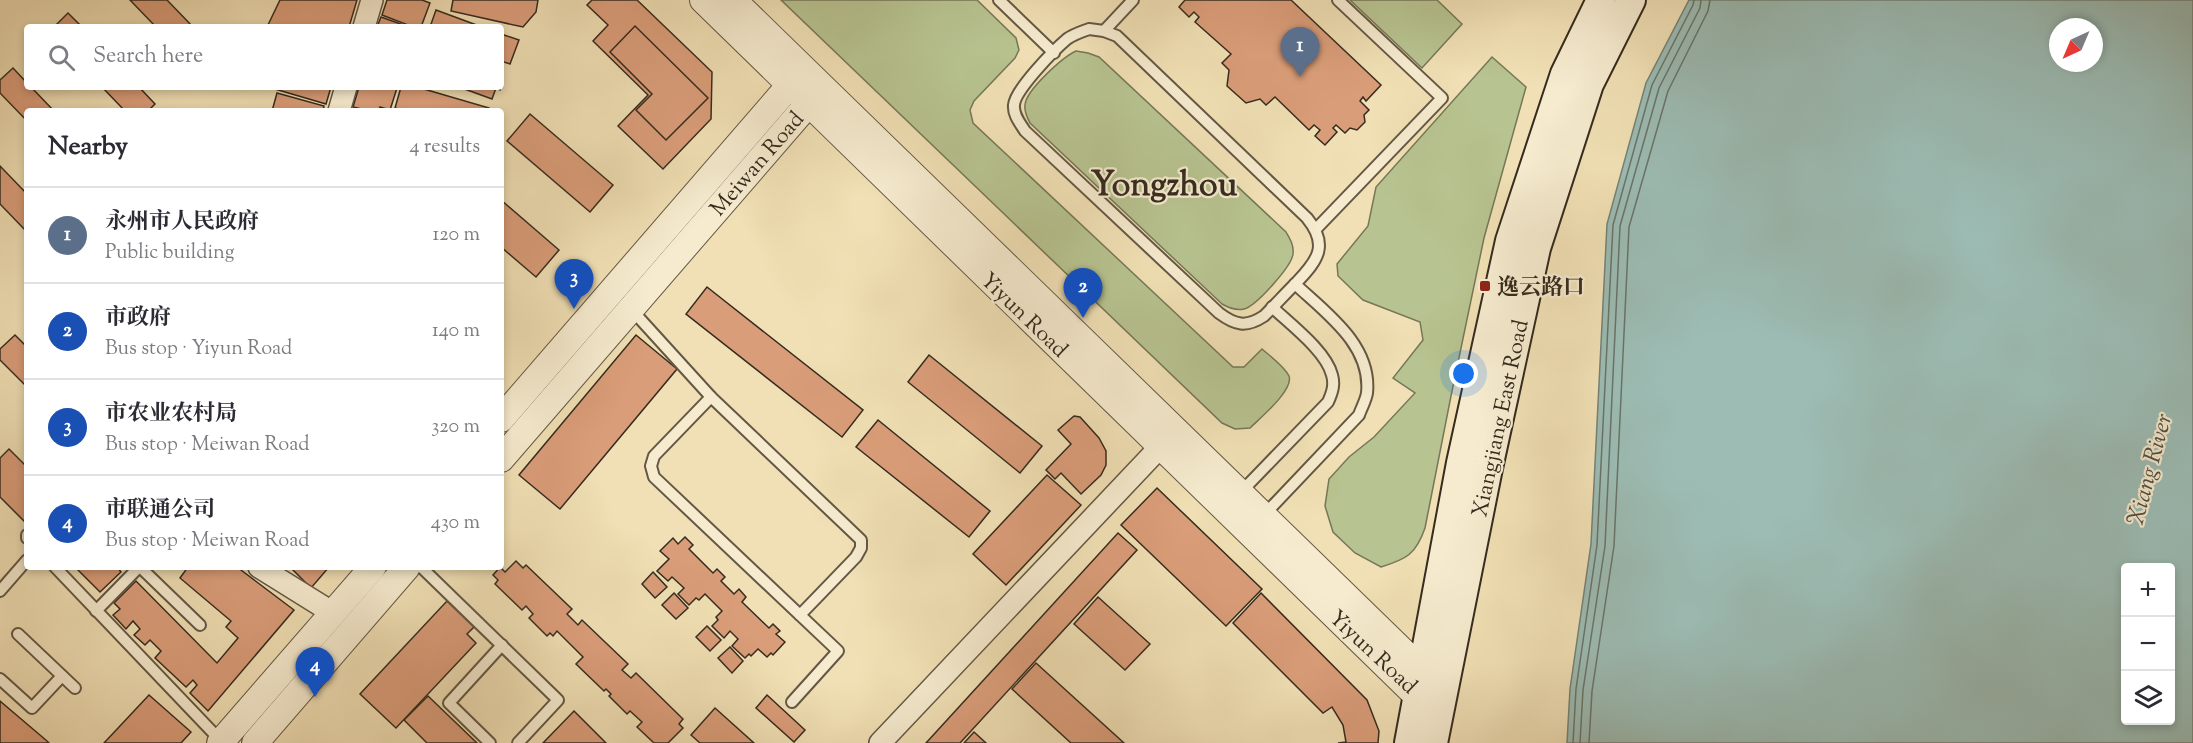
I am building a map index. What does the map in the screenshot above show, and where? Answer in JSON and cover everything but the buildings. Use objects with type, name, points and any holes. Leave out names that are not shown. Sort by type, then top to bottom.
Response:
[{"type":"main road","name":"Xiangjiang East Road","points":[[1433,743],[1427,688],[1461,463],[1510,241],[1565,74],[1601,0]]},
{"type":"main road","name":"Xiangjiang East Road","points":[[1409,743],[1427,688],[1536,248],[1589,84],[1631,0]]},
{"type":"street","points":[[365,24],[372,0]]},
{"type":"street","name":"Yiyun Road","points":[[703,0],[802,82],[1263,516],[1427,688]]},
{"type":"street","name":"Yiyun Road","points":[[744,6],[802,82],[808,103],[1161,446],[1427,688]]},
{"type":"street","name":"Meiwan Road","points":[[504,416],[802,82]]},
{"type":"street","points":[[340,108],[345,90]]},
{"type":"street","name":"Meiwan Road","points":[[504,456],[808,103]]},
{"type":"street","points":[[880,743],[1161,446]]},
{"type":"street","points":[[264,570],[333,613]]},
{"type":"street","points":[[221,742],[370,570]]},
{"type":"street","points":[[255,743],[404,570]]},
{"type":"lane","points":[[999,0],[1054,54]]},
{"type":"lane","points":[[1104,31],[1134,0]]},
{"type":"lane","points":[[1316,229],[1442,98],[1338,0]]},
{"type":"lane","points":[[1089,29],[1104,31],[1117,36],[1316,229],[1319,242],[1318,255],[1312,266],[1254,322],[1242,324],[1230,322],[1219,313],[1025,131],[1017,119],[1014,107],[1016,95],[1066,41],[1076,33],[1089,29]]},
{"type":"lane","points":[[1263,516],[1352,424],[1359,415],[1366,394],[1365,369],[1357,346],[1342,328],[1295,284]]},
{"type":"lane","points":[[1239,494],[1328,402],[1333,391],[1333,376],[1328,363],[1272,307]]},
{"type":"lane","points":[[631,309],[711,397],[861,540],[861,548],[856,557],[800,615]]},
{"type":"lane","points":[[711,397],[654,456],[651,466],[654,477],[838,651],[792,702]]},
{"type":"lane","points":[[0,591],[24,563]]},
{"type":"lane","points":[[58,570],[221,742]]},
{"type":"lane","points":[[96,611],[137,570]]},
{"type":"lane","points":[[143,570],[200,625]]},
{"type":"lane","points":[[424,570],[558,700],[518,743]]},
{"type":"lane","points":[[18,634],[75,688]]},
{"type":"lane","points":[[490,743],[449,703],[502,645]]},
{"type":"lane","points":[[0,679],[32,708],[62,676]]},
{"type":"green space","points":[[781,0],[977,0],[1016,38],[1019,50],[1015,58],[974,101],[970,110],[973,123],[1233,367],[1244,367],[1262,349],[1277,361],[1289,376],[1289,382],[1281,396],[1250,428],[1235,429],[1222,423]]},
{"type":"green space","points":[[1350,0],[1437,0],[1462,24],[1422,68]]},
{"type":"green space","points":[[1076,51],[1099,57],[1286,232],[1293,248],[1291,260],[1273,285],[1250,306],[1238,310],[1222,304],[1030,123],[1025,108],[1032,91],[1054,67]]},
{"type":"green space","points":[[1492,57],[1526,87],[1484,238],[1425,528],[1414,550],[1404,558],[1381,567],[1355,553],[1333,532],[1325,506],[1329,479],[1349,457],[1374,437],[1415,393],[1393,378],[1423,340],[1420,322],[1363,300],[1338,276],[1337,264],[1368,226],[1376,187]]},
{"type":"water","name":"Xiang River","points":[[1689,0],[2193,0],[2193,743],[1567,743],[1570,689],[1591,544],[1607,224],[1646,83]]},
{"type":"place","name":"永州市人民政府","points":[[1300,77]]},
{"type":"place","name":"逸云路口","points":[[1485,286]]},
{"type":"place","name":"市农业农村局","points":[[574,309]]},
{"type":"place","name":"市政府","points":[[1083,318]]},
{"type":"place","name":"市联通公司","points":[[315,697]]},
{"type":"district","name":"Yongzhou","points":[[1164,183]]}]
